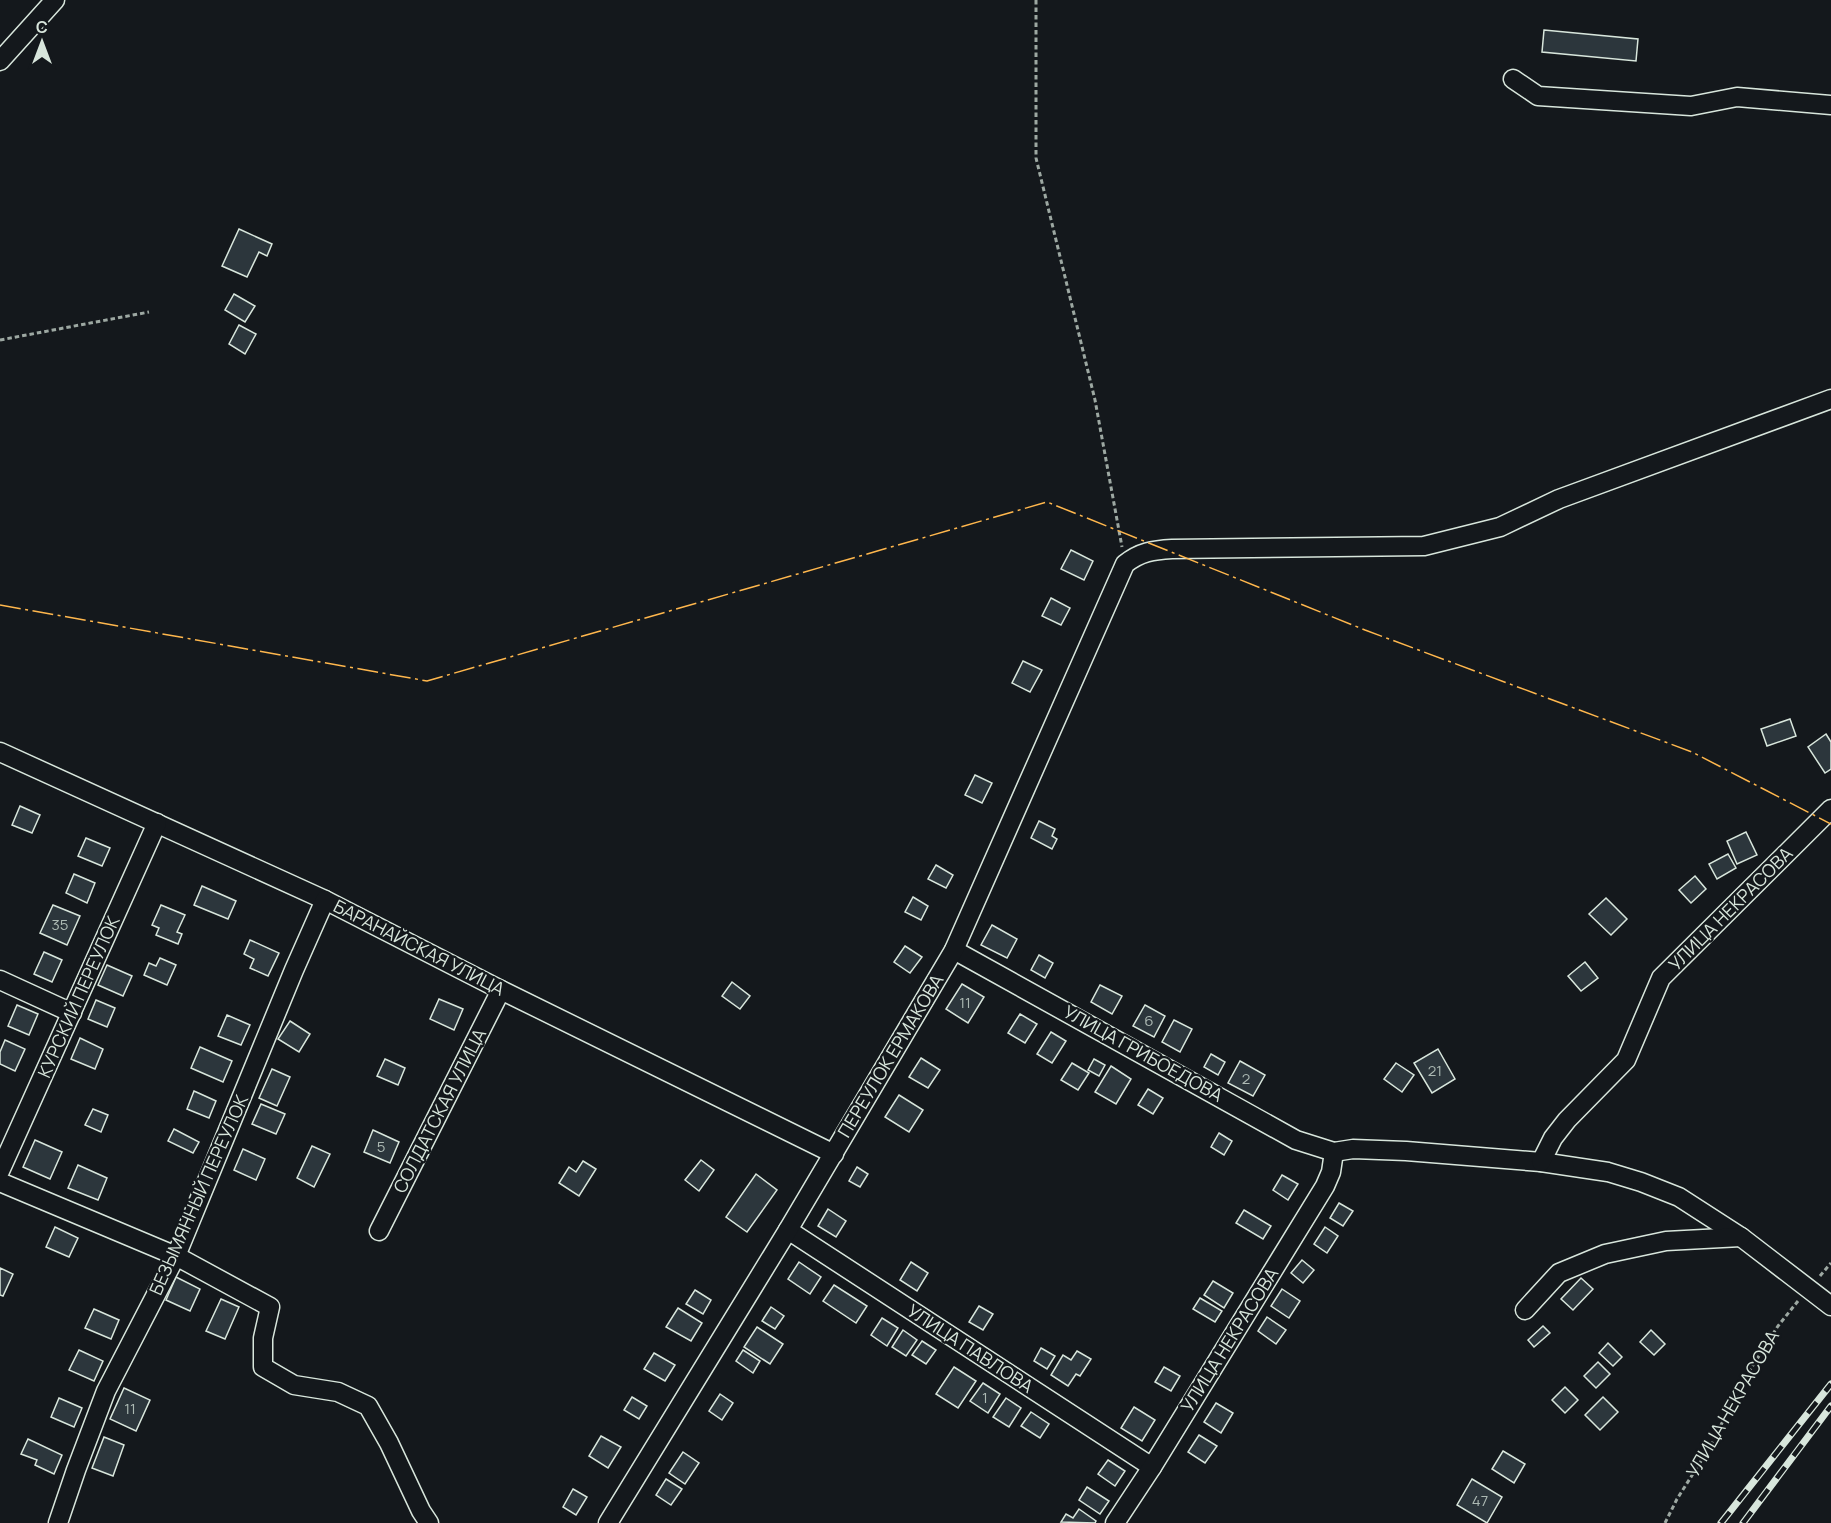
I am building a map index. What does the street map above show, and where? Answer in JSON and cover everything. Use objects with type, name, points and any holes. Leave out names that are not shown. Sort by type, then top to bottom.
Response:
[{"type":"street","points":[[0,61],[55,0]]},
{"type":"street","points":[[1513,79],[1538,96],[1691,106],[1737,97],[1831,105]]},
{"type":"street","points":[[1125,564],[1136,555],[1149,551],[1172,549],[1424,546],[1500,527],[1559,499],[1831,399]]},
{"type":"street","name":"ПЕРЕУЛОК ЕРМАКОВА","points":[[608,1523],[834,1154],[954,950],[1125,564]]},
{"type":"street","name":"БАРАНАЙСКАЯ УЛИЦА","points":[[0,752],[325,900],[501,990],[834,1154]]},
{"type":"street","name":"УЛИЦА НЕКРАСОВА","points":[[1541,1162],[1553,1138],[1566,1120],[1626,1060],[1661,978],[1831,809]]},
{"type":"street","name":"КУРСКИЙ ПЕРЕУЛОК","points":[[0,1171],[158,823]]},
{"type":"street","name":"БЕЗЫМЯННЫЙ ПЕРЕУЛОК","points":[[58,1523],[106,1391],[176,1256],[325,900]]},
{"type":"street","name":"УЛИЦА ГРИБОЕДОВА","points":[[954,950],[1296,1140],[1334,1152]]},
{"type":"street","points":[[0,980],[72,1013]]},
{"type":"street","name":"СОЛДАТСКАЯ УЛИЦА","points":[[379,1232],[501,990]]},
{"type":"street","points":[[1334,1152],[1353,1149],[1406,1151],[1541,1162],[1608,1172],[1641,1182],[1679,1197],[1741,1237],[1831,1306]]},
{"type":"street","name":"УЛИЦА НЕКРАСОВА","points":[[1115,1523],[1325,1186],[1331,1172],[1334,1152]]},
{"type":"street","points":[[0,1182],[176,1256],[270,1307],[263,1338],[263,1367],[294,1385],[338,1392],[368,1406],[429,1523]]},
{"type":"street","name":"УЛИЦА ПАВЛОВА","points":[[788,1230],[1152,1467]]},
{"type":"street","points":[[1525,1310],[1559,1273],[1605,1254],[1666,1241],[1741,1237]]},
{"type":"path","points":[[1036,0],[1036,158],[1095,400],[1125,564]]},
{"type":"path","points":[[0,340],[149,312]]},
{"type":"path","name":"УЛИЦА НЕКРАСОВА","points":[[1665,1523],[1677,1499],[1710,1447],[1743,1381],[1778,1326],[1808,1289]]},
{"type":"building","points":[[1544,30],[1638,39],[1636,61],[1542,52]]},
{"type":"building","points":[[239,229],[272,244],[267,256],[259,252],[247,277],[222,266]]},
{"type":"building","points":[[234,294],[255,306],[245,322],[225,310]]},
{"type":"building","points":[[239,325],[256,334],[245,354],[229,344]]},
{"type":"building","points":[[1071,550],[1093,561],[1084,580],[1061,569]]},
{"type":"building","points":[[1051,598],[1070,608],[1061,625],[1042,616]]},
{"type":"building","points":[[1023,661],[1042,670],[1030,692],[1012,683]]},
{"type":"building","points":[[1790,719],[1796,736],[1767,746],[1761,729]]},
{"type":"building","points":[[1826,734],[1831,742],[1831,769],[1825,773],[1808,747]]},
{"type":"building","points":[[975,775],[992,783],[982,803],[965,795]]},
{"type":"building","points":[[20,806],[40,815],[32,833],[12,825]]},
{"type":"building","points":[[1039,821],[1055,829],[1052,836],[1057,839],[1052,849],[1031,838]]},
{"type":"building","points":[[1746,832],[1757,855],[1737,864],[1727,841]]},
{"type":"building","points":[[86,838],[110,848],[102,866],[78,856]]},
{"type":"building","points":[[1728,854],[1736,868],[1717,879],[1709,864]]},
{"type":"building","points":[[936,865],[953,875],[946,888],[928,879]]},
{"type":"building","points":[[74,874],[95,883],[87,903],[66,893]]},
{"type":"building","points":[[1695,876],[1706,889],[1691,903],[1679,890]]},
{"type":"building","points":[[202,886],[236,901],[228,919],[194,905]]},
{"type":"building","points":[[913,897],[928,906],[921,920],[905,912]]},
{"type":"building","points":[[1606,898],[1627,919],[1611,935],[1589,914]]},
{"type":"building","points":[[53,905],[80,916],[67,945],[40,933]]},
{"type":"building","points":[[161,905],[185,915],[177,932],[182,934],[178,944],[156,935],[159,928],[152,925]]},
{"type":"building","points":[[992,925],[1017,939],[1007,958],[981,945]]},
{"type":"building","points":[[250,940],[279,953],[268,976],[250,968],[254,959],[244,954]]},
{"type":"building","points":[[905,946],[922,957],[910,973],[894,962]]},
{"type":"building","points":[[44,952],[62,960],[52,982],[34,974]]},
{"type":"building","points":[[1039,955],[1053,963],[1045,978],[1031,970]]},
{"type":"building","points":[[160,958],[176,965],[167,985],[144,975],[149,963],[156,966]]},
{"type":"building","points":[[1585,962],[1598,978],[1581,991],[1568,976]]},
{"type":"building","points":[[107,965],[132,976],[123,996],[98,985]]},
{"type":"building","points":[[732,982],[750,996],[740,1009],[722,996]]},
{"type":"building","points":[[962,984],[984,997],[968,1023],[946,1009]]},
{"type":"building","points":[[1100,985],[1122,996],[1112,1014],[1091,1002]]},
{"type":"building","points":[[439,999],[463,1009],[454,1030],[430,1019]]},
{"type":"building","points":[[96,1000],[115,1008],[107,1027],[88,1019]]},
{"type":"building","points":[[17,1005],[38,1014],[29,1035],[8,1026]]},
{"type":"building","points":[[1145,1005],[1165,1016],[1154,1037],[1133,1026]]},
{"type":"building","points":[[1020,1014],[1037,1024],[1025,1043],[1008,1033]]},
{"type":"building","points":[[227,1015],[250,1025],[241,1045],[218,1036]]},
{"type":"building","points":[[1174,1020],[1192,1029],[1180,1052],[1162,1042]]},
{"type":"building","points":[[290,1021],[310,1034],[299,1052],[278,1039]]},
{"type":"building","points":[[1051,1032],[1066,1041],[1052,1063],[1037,1054]]},
{"type":"building","points":[[80,1038],[103,1049],[95,1069],[71,1059]]},
{"type":"building","points":[[5,1040],[25,1049],[15,1071],[0,1064],[0,1052]]},
{"type":"building","points":[[200,1047],[232,1061],[223,1082],[191,1068]]},
{"type":"building","points":[[1438,1049],[1455,1079],[1432,1093],[1414,1063]]},
{"type":"building","points":[[1211,1054],[1225,1062],[1218,1075],[1204,1067]]},
{"type":"building","points":[[921,1058],[940,1070],[928,1088],[909,1077]]},
{"type":"building","points":[[385,1059],[405,1068],[398,1085],[377,1076]]},
{"type":"building","points":[[1094,1059],[1105,1065],[1099,1076],[1088,1070]]},
{"type":"building","points":[[1240,1061],[1265,1075],[1253,1096],[1228,1083]]},
{"type":"building","points":[[1072,1063],[1089,1073],[1078,1090],[1061,1080]]},
{"type":"building","points":[[1396,1063],[1414,1075],[1402,1092],[1384,1079]]},
{"type":"building","points":[[1111,1066],[1131,1079],[1116,1104],[1095,1092]]},
{"type":"building","points":[[272,1069],[290,1077],[277,1106],[259,1098]]},
{"type":"building","points":[[1148,1089],[1163,1098],[1153,1114],[1138,1105]]},
{"type":"building","points":[[194,1091],[216,1101],[209,1118],[187,1109]]},
{"type":"building","points":[[899,1095],[923,1110],[909,1132],[885,1117]]},
{"type":"building","points":[[261,1104],[285,1114],[276,1134],[252,1124]]},
{"type":"building","points":[[93,1109],[108,1115],[101,1132],[85,1125]]},
{"type":"building","points":[[174,1129],[199,1142],[193,1153],[168,1141]]},
{"type":"building","points":[[373,1130],[399,1142],[390,1163],[364,1152]]},
{"type":"building","points":[[1219,1133],[1232,1141],[1224,1155],[1211,1147]]},
{"type":"building","points":[[35,1140],[62,1152],[50,1179],[23,1167]]},
{"type":"building","points":[[312,1146],[330,1154],[314,1187],[297,1178]]},
{"type":"building","points":[[243,1149],[265,1159],[256,1180],[234,1170]]},
{"type":"building","points":[[701,1160],[714,1170],[699,1191],[685,1180]]},
{"type":"building","points":[[583,1161],[596,1169],[579,1196],[559,1183],[569,1167],[576,1172]]},
{"type":"building","points":[[78,1165],[107,1178],[98,1200],[68,1188]]},
{"type":"building","points":[[857,1167],[868,1174],[860,1187],[849,1181]]},
{"type":"building","points":[[756,1174],[777,1190],[747,1232],[726,1217]]},
{"type":"building","points":[[1282,1175],[1298,1184],[1288,1200],[1273,1190]]},
{"type":"building","points":[[1339,1203],[1353,1211],[1343,1226],[1330,1218]]},
{"type":"building","points":[[828,1209],[846,1221],[836,1237],[818,1226]]},
{"type":"building","points":[[1244,1210],[1271,1226],[1263,1239],[1236,1223]]},
{"type":"building","points":[[55,1227],[78,1238],[69,1257],[46,1247]]},
{"type":"building","points":[[1325,1227],[1338,1236],[1327,1253],[1314,1244]]},
{"type":"building","points":[[1302,1260],[1314,1270],[1303,1283],[1291,1273]]},
{"type":"building","points":[[799,1262],[821,1277],[810,1294],[788,1279]]},
{"type":"building","points":[[911,1262],[928,1273],[917,1291],[900,1280]]},
{"type":"building","points":[[0,1268],[13,1274],[3,1296],[0,1295]]},
{"type":"building","points":[[176,1277],[200,1289],[190,1311],[166,1300]]},
{"type":"building","points":[[1581,1278],[1593,1289],[1573,1310],[1561,1299]]},
{"type":"building","points":[[1213,1281],[1233,1293],[1224,1308],[1204,1295]]},
{"type":"building","points":[[834,1285],[867,1306],[856,1323],[823,1301]]},
{"type":"building","points":[[1282,1289],[1300,1301],[1289,1318],[1271,1306]]},
{"type":"building","points":[[695,1290],[711,1300],[703,1314],[686,1304]]},
{"type":"building","points":[[1200,1298],[1222,1311],[1215,1322],[1193,1309]]},
{"type":"building","points":[[221,1299],[239,1307],[225,1339],[206,1331]]},
{"type":"building","points":[[979,1306],[993,1314],[983,1330],[969,1322]]},
{"type":"building","points":[[771,1307],[784,1316],[775,1329],[762,1321]]},
{"type":"building","points":[[678,1308],[702,1323],[691,1341],[666,1327]]},
{"type":"building","points":[[94,1309],[119,1320],[111,1339],[85,1328]]},
{"type":"building","points":[[1267,1317],[1286,1330],[1276,1344],[1258,1331]]},
{"type":"building","points":[[882,1318],[898,1328],[887,1346],[871,1335]]},
{"type":"building","points":[[1543,1326],[1550,1333],[1534,1347],[1528,1340]]},
{"type":"building","points":[[757,1327],[783,1344],[770,1364],[744,1347]]},
{"type":"building","points":[[903,1330],[917,1340],[906,1356],[892,1347]]},
{"type":"building","points":[[1651,1330],[1665,1344],[1654,1355],[1640,1342]]},
{"type":"building","points":[[922,1341],[936,1350],[926,1364],[912,1355]]},
{"type":"building","points":[[1608,1343],[1622,1357],[1613,1366],[1599,1353]]},
{"type":"building","points":[[1041,1348],[1055,1356],[1047,1369],[1034,1361]]},
{"type":"building","points":[[79,1350],[103,1361],[94,1381],[69,1370]]},
{"type":"building","points":[[743,1350],[760,1361],[753,1373],[736,1361]]},
{"type":"building","points":[[1077,1351],[1091,1359],[1080,1376],[1076,1374],[1068,1386],[1051,1375],[1063,1355],[1071,1360]]},
{"type":"building","points":[[654,1353],[675,1365],[665,1381],[644,1369]]},
{"type":"building","points":[[1598,1362],[1610,1374],[1596,1388],[1584,1376]]},
{"type":"building","points":[[954,1367],[976,1381],[958,1408],[936,1394]]},
{"type":"building","points":[[1164,1367],[1180,1376],[1171,1391],[1155,1382]]},
{"type":"building","points":[[983,1383],[1000,1394],[988,1413],[970,1401]]},
{"type":"building","points":[[1565,1387],[1578,1400],[1565,1413],[1552,1400]]},
{"type":"building","points":[[124,1388],[150,1400],[136,1431],[110,1419]]},
{"type":"building","points":[[720,1394],[733,1403],[722,1420],[709,1411]]},
{"type":"building","points":[[632,1397],[647,1406],[639,1419],[624,1410]]},
{"type":"building","points":[[1603,1397],[1618,1412],[1600,1430],[1585,1415]]},
{"type":"building","points":[[59,1398],[82,1408],[74,1427],[51,1417]]},
{"type":"building","points":[[1006,1398],[1021,1408],[1009,1427],[993,1417]]},
{"type":"building","points":[[1216,1403],[1233,1413],[1221,1433],[1204,1422]]},
{"type":"building","points":[[1134,1407],[1155,1420],[1142,1441],[1121,1428]]},
{"type":"building","points":[[1031,1412],[1049,1424],[1040,1438],[1021,1426]]},
{"type":"building","points":[[1199,1435],[1217,1446],[1205,1463],[1188,1452]]},
{"type":"building","points":[[601,1436],[621,1447],[608,1468],[589,1456]]},
{"type":"building","points":[[104,1437],[124,1445],[113,1476],[92,1468]]},
{"type":"building","points":[[28,1439],[62,1455],[54,1474],[35,1465],[37,1460],[21,1454]]},
{"type":"building","points":[[1503,1451],[1525,1464],[1514,1483],[1492,1469]]},
{"type":"building","points":[[683,1452],[699,1463],[685,1484],[669,1473]]},
{"type":"building","points":[[1108,1460],[1125,1471],[1115,1486],[1098,1474]]},
{"type":"building","points":[[666,1479],[682,1489],[671,1505],[656,1495]]},
{"type":"building","points":[[1472,1479],[1502,1497],[1487,1523],[1457,1505]]},
{"type":"building","points":[[1087,1487],[1109,1501],[1100,1514],[1079,1500]]},
{"type":"building","points":[[573,1489],[587,1497],[576,1515],[563,1507]]},
{"type":"building","points":[[1079,1509],[1096,1521],[1095,1523],[1061,1522],[1066,1514],[1073,1518]]},
{"type":"railway","points":[[1721,1523],[1831,1384]]},
{"type":"railway","points":[[1743,1523],[1831,1406]]},
{"type":"power","points":[[0,605],[427,681],[1047,502],[1365,630],[1692,752],[1831,824]]}]
